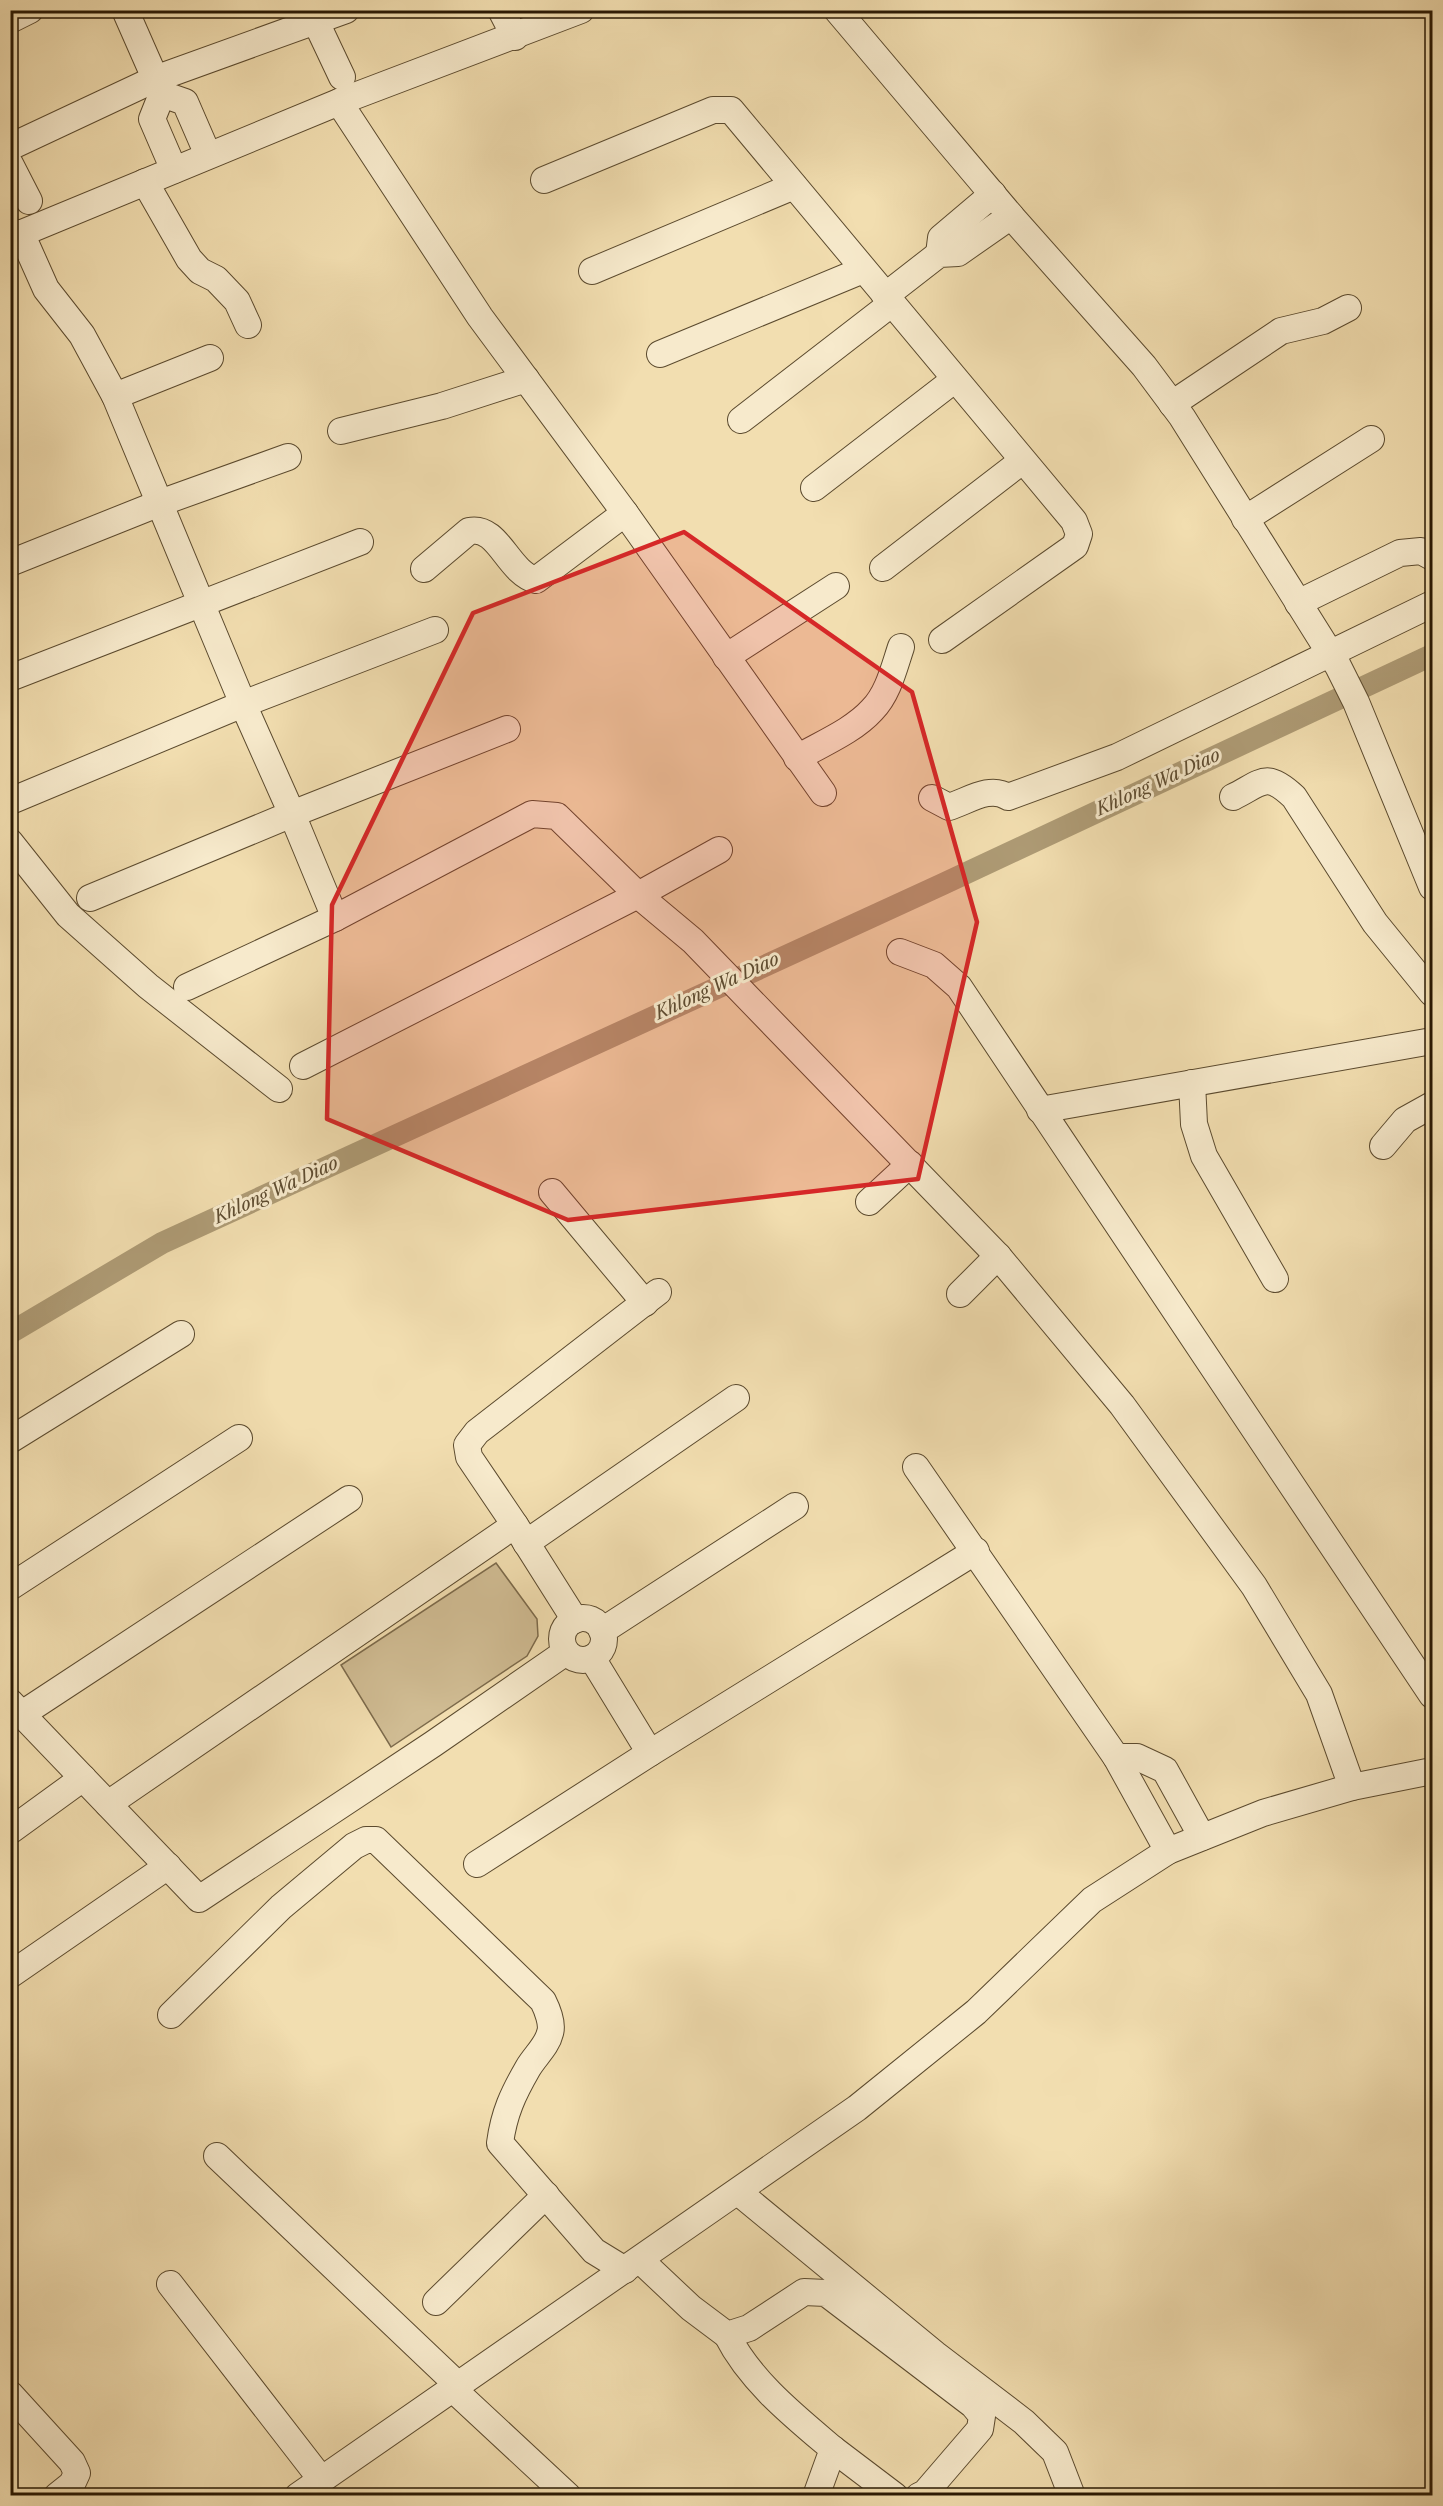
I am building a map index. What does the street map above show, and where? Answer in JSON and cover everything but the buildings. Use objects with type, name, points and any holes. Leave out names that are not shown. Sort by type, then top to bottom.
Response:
[{"type":"street","points":[[10,20],[30,10]]},
{"type":"street","points":[[125,10],[158,87],[152,119],[174,170]]},
{"type":"street","points":[[10,147],[158,87],[310,19],[346,10]]},
{"type":"street","points":[[501,10],[515,37]]},
{"type":"street","points":[[335,918],[115,396],[82,335],[46,289],[16,236],[208,155],[340,89],[515,37],[581,10]]},
{"type":"street","points":[[837,10],[1011,216],[1144,366],[1172,404],[1334,659],[1356,702],[1432,887]]},
{"type":"street","points":[[310,19],[340,89],[480,318],[625,513],[823,793]]},
{"type":"street","points":[[158,87],[185,102],[208,155]]},
{"type":"street","points":[[544,180],[713,110],[731,110],[1074,521],[1078,534],[1075,546],[942,640]]},
{"type":"street","points":[[10,164],[29,201]]},
{"type":"street","points":[[145,182],[189,259],[200,271],[216,279],[237,301],[248,325]]},
{"type":"street","points":[[592,271],[794,186]]},
{"type":"street","points":[[939,254],[941,238],[993,194]]},
{"type":"street","points":[[741,420],[888,300],[939,254],[958,253],[1011,216]]},
{"type":"street","points":[[660,354],[863,270]]},
{"type":"street","points":[[1172,404],[1281,331],[1323,321],[1348,308]]},
{"type":"street","points":[[115,396],[210,358]]},
{"type":"street","points":[[341,432],[442,406],[526,380]]},
{"type":"street","points":[[814,488],[954,380]]},
{"type":"street","points":[[1245,519],[1371,439]]},
{"type":"street","points":[[10,563],[288,457]]},
{"type":"street","points":[[883,568],[1022,461]]},
{"type":"street","points":[[424,569],[469,531],[478,530],[488,532],[525,577],[536,580],[625,513]]},
{"type":"street","points":[[10,678],[360,542]]},
{"type":"street","points":[[1298,603],[1400,553],[1421,551],[1432,557]]},
{"type":"street","points":[[726,657],[836,586]]},
{"type":"street","points":[[932,798],[949,807],[974,799],[988,791],[1003,793],[1008,797],[1117,757],[1334,659],[1432,604]]},
{"type":"street","points":[[13,800],[243,704],[435,630]]},
{"type":"street","points":[[797,758],[856,723],[873,710],[888,685],[901,647]]},
{"type":"street","points":[[90,898],[292,814],[507,729]]},
{"type":"street","points":[[1233,797],[1266,780],[1279,783],[1294,797],[1375,923],[1432,993]]},
{"type":"street","points":[[188,987],[335,918],[532,814],[557,816],[638,895],[693,940],[910,1164],[998,1256],[1122,1405],[1254,1586],[1319,1694],[1352,1787]]},
{"type":"street","points":[[10,842],[68,915],[148,986],[279,1089]]},
{"type":"street","points":[[303,1066],[638,895],[719,850]]},
{"type":"street","points":[[900,952],[934,965],[959,987],[1432,1695]]},
{"type":"street","points":[[1040,1110],[1432,1041]]},
{"type":"street","points":[[1192,1083],[1194,1124],[1204,1156],[1275,1279]]},
{"type":"street","points":[[1383,1146],[1405,1120],[1432,1106]]},
{"type":"street","points":[[869,1202],[910,1164]]},
{"type":"street","points":[[552,1192],[652,1298],[484,1426],[467,1445],[469,1457],[575,1620]]},
{"type":"street","points":[[960,1294],[998,1256]]},
{"type":"street","points":[[10,1440],[181,1334]]},
{"type":"street","points":[[108,1804],[520,1534],[736,1398]]},
{"type":"street","points":[[10,1587],[239,1438]]},
{"type":"street","points":[[916,1467],[1116,1756],[1168,1851]]},
{"type":"street","points":[[349,1499],[16,1708],[199,1899],[443,1737],[566,1652]]},
{"type":"street","points":[[602,1631],[795,1506]]},
{"type":"street","points":[[477,1864],[650,1753],[976,1551]]},
{"type":"street","points":[[575,1620],[593,1621],[602,1631],[601,1649],[592,1658],[575,1659],[566,1652],[563,1646],[562,1634],[565,1628],[575,1620]]},
{"type":"street","points":[[592,1658],[650,1753]]},
{"type":"street","points":[[1116,1756],[1137,1757],[1165,1770],[1202,1837]]},
{"type":"street","points":[[298,2496],[738,2193],[857,2108],[976,2012],[1092,1900],[1168,1851],[1263,1813],[1352,1787],[1432,1771]]},
{"type":"street","points":[[10,1831],[83,1778]]},
{"type":"street","points":[[171,2015],[281,1906],[354,1846],[366,1840],[375,1840],[543,2001],[547,2010],[551,2032],[543,2049],[529,2066],[504,2116],[500,2143],[594,2251],[633,2265],[727,2335],[739,2358],[763,2384],[833,2449],[895,2496]]},
{"type":"street","points":[[10,1976],[168,1866]]},
{"type":"street","points":[[217,2156],[568,2496]]},
{"type":"street","points":[[738,2193],[935,2354],[1024,2422],[1055,2452],[1072,2496]]},
{"type":"street","points":[[436,2302],[546,2195]]},
{"type":"street","points":[[170,2284],[321,2480]]},
{"type":"street","points":[[727,2335],[749,2328],[804,2292],[826,2293],[973,2404],[982,2416],[980,2429],[925,2493],[919,2496]]},
{"type":"street","points":[[11,2395],[72,2462],[77,2473],[72,2484],[57,2496]]},
{"type":"street","points":[[816,2496],[833,2449]]},
{"type":"highlighted area","points":[[684,532],[912,692],[977,922],[918,1179],[568,1220],[327,1119],[332,905],[473,613]]},
{"type":"shaded area","points":[[496,1563],[537,1619],[538,1636],[527,1656],[391,1747],[341,1665]]},
{"type":"waterway","name":"Khlong Wa Diao","points":[[10,1333],[162,1243],[943,884],[1432,655]]}]
